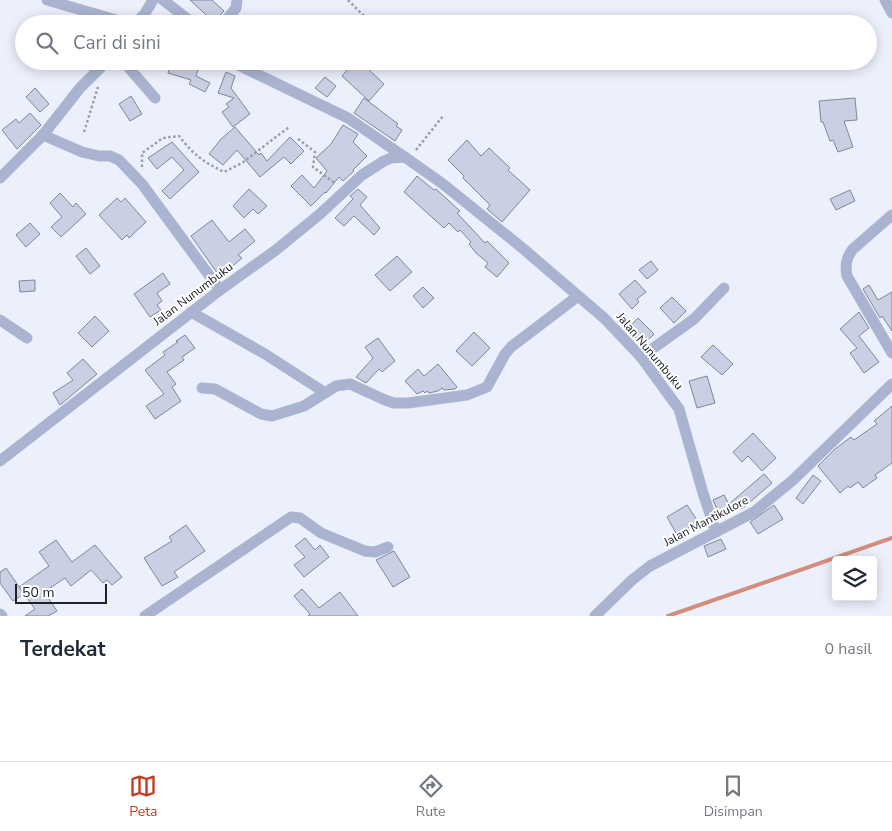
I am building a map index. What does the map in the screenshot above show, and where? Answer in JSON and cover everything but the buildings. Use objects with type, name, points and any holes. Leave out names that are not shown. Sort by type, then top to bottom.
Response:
[{"type":"street","points":[[47,0],[100,15]]},
{"type":"street","points":[[144,15],[153,0]]},
{"type":"street","points":[[163,0],[182,15]]},
{"type":"street","points":[[230,15],[236,8],[237,0]]},
{"type":"street","points":[[886,0],[892,13]]},
{"type":"street","points":[[0,178],[44,135],[80,88],[99,70]]},
{"type":"street","points":[[132,70],[155,98]]},
{"type":"street","name":"Jalan Nunumbuku","points":[[249,70],[348,118],[407,158],[443,184],[604,318],[640,357],[679,409],[716,532]]},
{"type":"street","points":[[44,135],[82,152],[115,158],[142,184],[220,290]]},
{"type":"street","name":"Jalan Nunumbuku","points":[[0,461],[191,312],[276,250],[378,164],[391,158],[407,158]]},
{"type":"street","points":[[892,215],[853,249],[846,265],[847,276],[892,353]]},
{"type":"street","points":[[640,357],[694,319],[724,288]]},
{"type":"street","points":[[202,388],[215,389],[261,414],[272,416],[278,416],[304,406],[324,392],[340,384],[350,384],[394,403],[408,403],[467,395],[479,392],[487,387],[505,354],[511,347],[578,296]]},
{"type":"street","points":[[191,312],[264,354],[324,392]]},
{"type":"street","points":[[0,320],[27,338]]},
{"type":"street","name":"Jalan Mantikulore","points":[[594,616],[632,580],[650,566],[754,512],[793,480],[892,384]]},
{"type":"street","points":[[145,616],[291,517],[300,518],[321,532],[365,551],[375,552],[388,547]]},
{"type":"path","points":[[348,0],[363,15]]},
{"type":"path","points":[[84,132],[104,70]]},
{"type":"path","points":[[407,158],[443,116]]},
{"type":"path","points":[[142,184],[142,153],[163,138],[179,136],[194,154],[205,163],[224,172],[242,163],[289,127]]},
{"type":"path","points":[[298,139],[315,152],[313,167],[326,174],[345,191]]},
{"type":"waterway","points":[[668,616],[892,538]]}]
